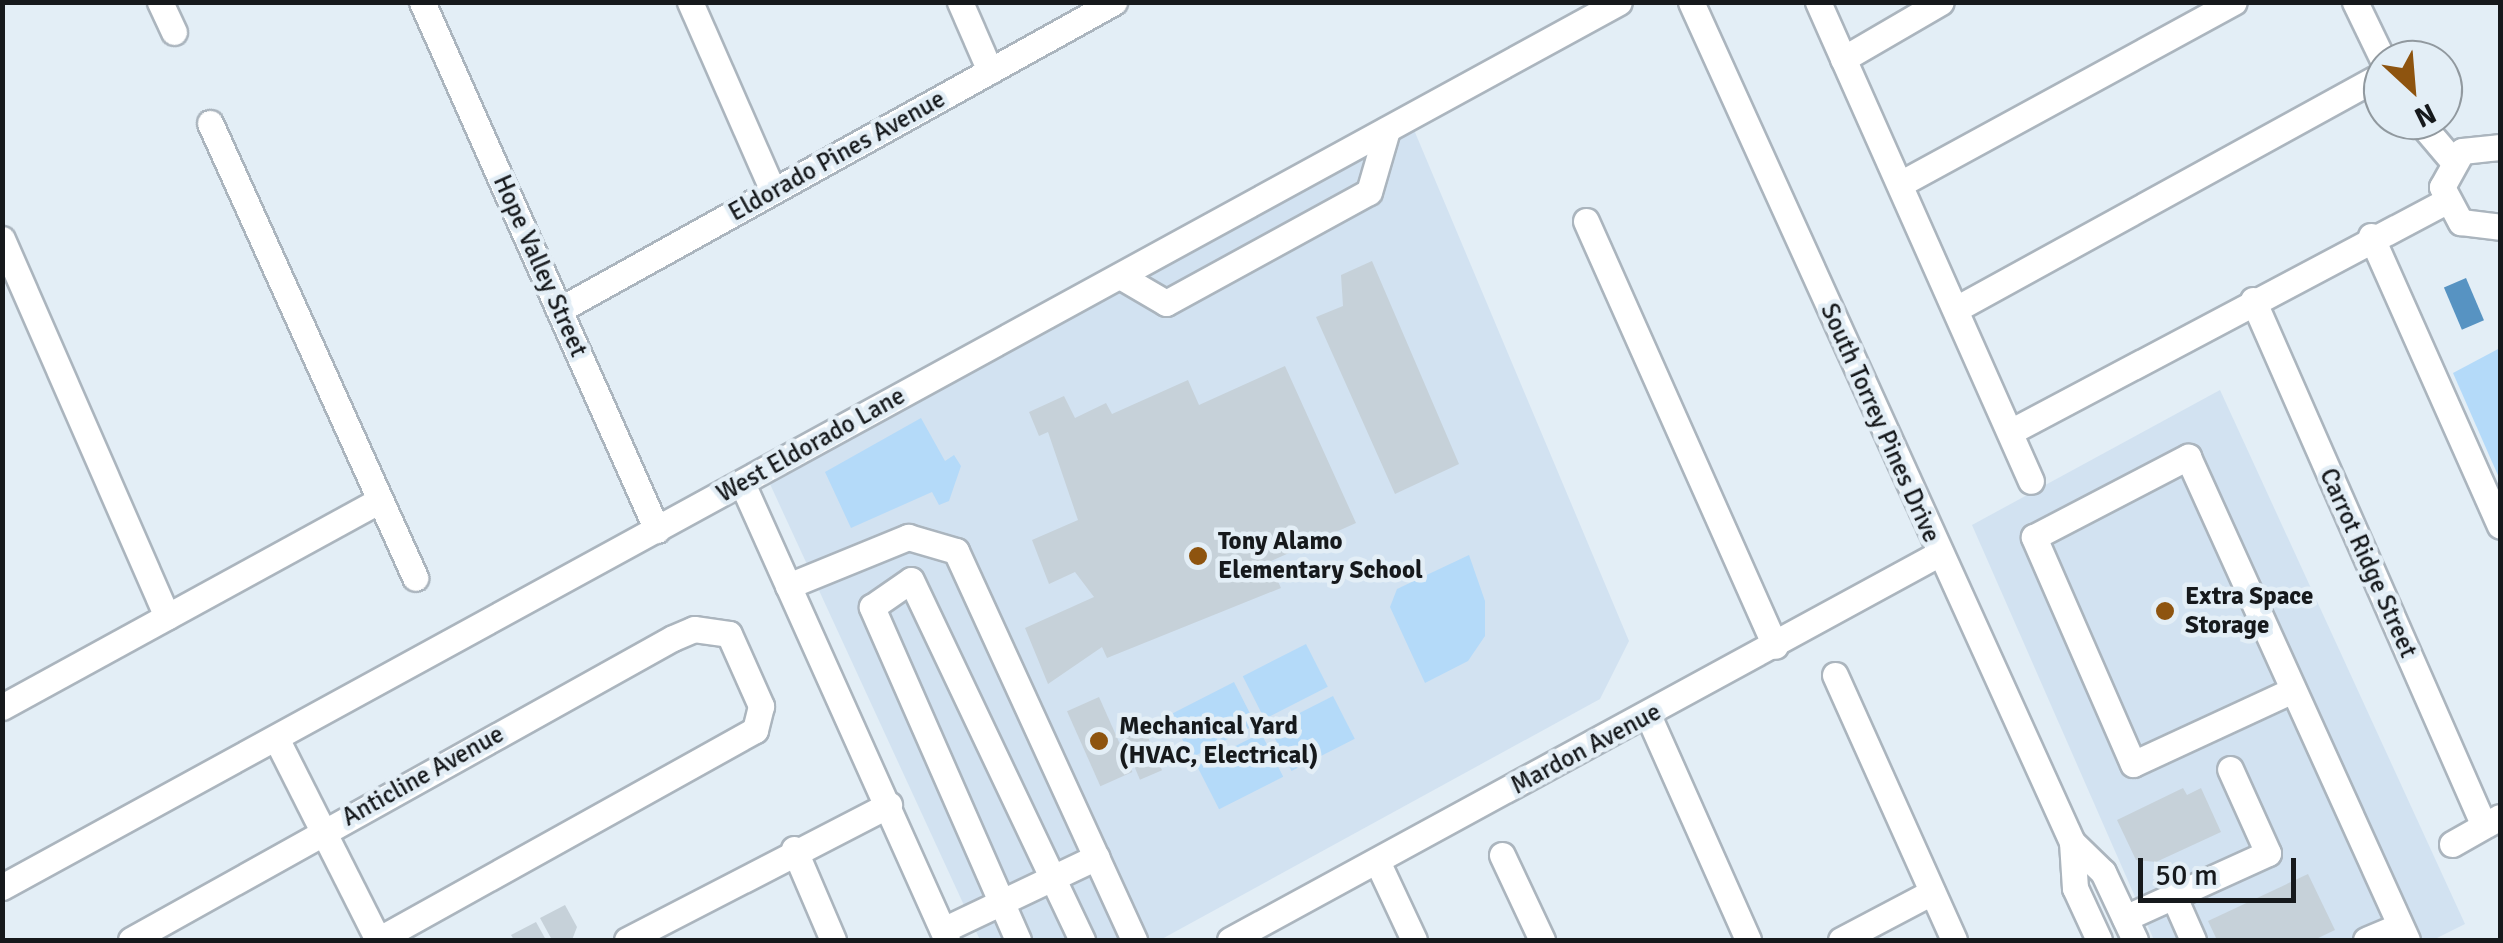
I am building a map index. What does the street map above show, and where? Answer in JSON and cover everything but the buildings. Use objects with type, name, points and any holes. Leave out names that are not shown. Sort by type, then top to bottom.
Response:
[{"type":"street","points":[[160,2],[174,32]]},
{"type":"street","name":"Hope Valley Street","points":[[422,2],[657,530]]},
{"type":"street","points":[[690,2],[774,191]]},
{"type":"street","points":[[960,2],[990,71]]},
{"type":"street","name":"Eldorado Pines Avenue","points":[[559,310],[1114,2]]},
{"type":"street","name":"West Eldorado Lane","points":[[2,887],[1620,2]]},
{"type":"street","name":"South Torrey Pines Drive","points":[[1691,2],[2072,842],[2075,888],[2098,940]]},
{"type":"street","points":[[1818,2],[2031,481]]},
{"type":"street","points":[[1844,59],[1941,2]]},
{"type":"street","points":[[1900,184],[2234,2]]},
{"type":"street","points":[[2355,2],[2373,40]]},
{"type":"street","points":[[1956,310],[2363,85]]},
{"type":"street","points":[[210,123],[415,578]]},
{"type":"street","points":[[1120,276],[1166,303],[1370,192],[1388,130]]},
{"type":"street","points":[[2435,140],[2452,160]]},
{"type":"street","points":[[2445,202],[2452,160],[2474,146],[2500,147]]},
{"type":"street","points":[[2010,432],[2371,236],[2445,202]]},
{"type":"street","points":[[2445,202],[2472,228],[2500,227]]},
{"type":"street","points":[[1586,221],[1775,646]]},
{"type":"street","points":[[2371,236],[2500,526]]},
{"type":"street","points":[[2,239],[167,617]]},
{"type":"street","name":"Carrot Ridge Street","points":[[2253,300],[2492,822]]},
{"type":"street","points":[[2293,690],[2133,764],[2034,537],[2188,457],[2403,933],[2366,940]]},
{"type":"street","points":[[742,483],[945,935],[999,903],[1097,857]]},
{"type":"street","points":[[2,707],[379,501]]},
{"type":"street","points":[[788,586],[875,547],[920,537],[967,565],[1134,940]]},
{"type":"street","points":[[875,547],[894,587]]},
{"type":"street","name":"Mardon Avenue","points":[[1230,940],[1940,554]]},
{"type":"street","points":[[1018,940],[872,607],[894,587],[914,580],[923,588],[1082,940]]},
{"type":"street","name":"Anticline Avenue","points":[[130,940],[673,638],[720,629],[756,690],[755,730],[378,940]]},
{"type":"street","points":[[1834,675],[1954,940]]},
{"type":"street","points":[[1648,715],[1748,940]]},
{"type":"street","points":[[277,740],[378,940]]},
{"type":"street","points":[[2130,929],[2174,896],[2268,854],[2230,769]]},
{"type":"street","points":[[627,940],[794,849],[889,805]]},
{"type":"street","points":[[2452,844],[2492,822]]},
{"type":"street","name":"South Torrey Pines Drive","points":[[2072,842],[2103,872],[2130,929]]},
{"type":"street","points":[[794,849],[834,940]]},
{"type":"street","points":[[1502,855],[1542,940]]},
{"type":"street","points":[[1378,861],[1414,940]]},
{"type":"street","points":[[1841,940],[1932,892]]},
{"type":"street","points":[[2174,896],[2193,940]]},
{"type":"shaded area","name":"Tony Alamo Elementary School","points":[[1409,118],[1629,641],[1600,699],[1160,940],[980,940],[764,471]]},
{"type":"shaded area","points":[[2466,278],[2484,320],[2462,330],[2444,287]]},
{"type":"shaded area","points":[[2500,348],[2500,480],[2453,373]]},
{"type":"shaded area","points":[[2220,390],[2465,924],[2433,940],[2154,940],[1972,525]]},
{"type":"shaded area","points":[[921,418],[945,461],[954,455],[961,466],[949,501],[939,505],[932,492],[851,528],[825,472]]},
{"type":"shaded area","points":[[1469,555],[1485,601],[1485,636],[1468,661],[1425,683],[1390,607],[1397,589]]},
{"type":"shaded area","points":[[1306,644],[1328,687],[1265,719],[1243,676]]},
{"type":"shaded area","points":[[1234,682],[1256,725],[1192,757],[1170,715]]},
{"type":"shaded area","points":[[1333,696],[1355,739],[1292,771],[1270,728]]},
{"type":"shaded area","points":[[1261,733],[1283,777],[1219,809],[1197,766]]},
{"type":"place","name":"Tony Alamo Elementary School","points":[[1198,556]]},
{"type":"place","name":"Extra Space Storage","points":[[2165,611]]},
{"type":"place","name":"Mechanical Yard (HVAC, Electrical)","points":[[1099,741]]}]
